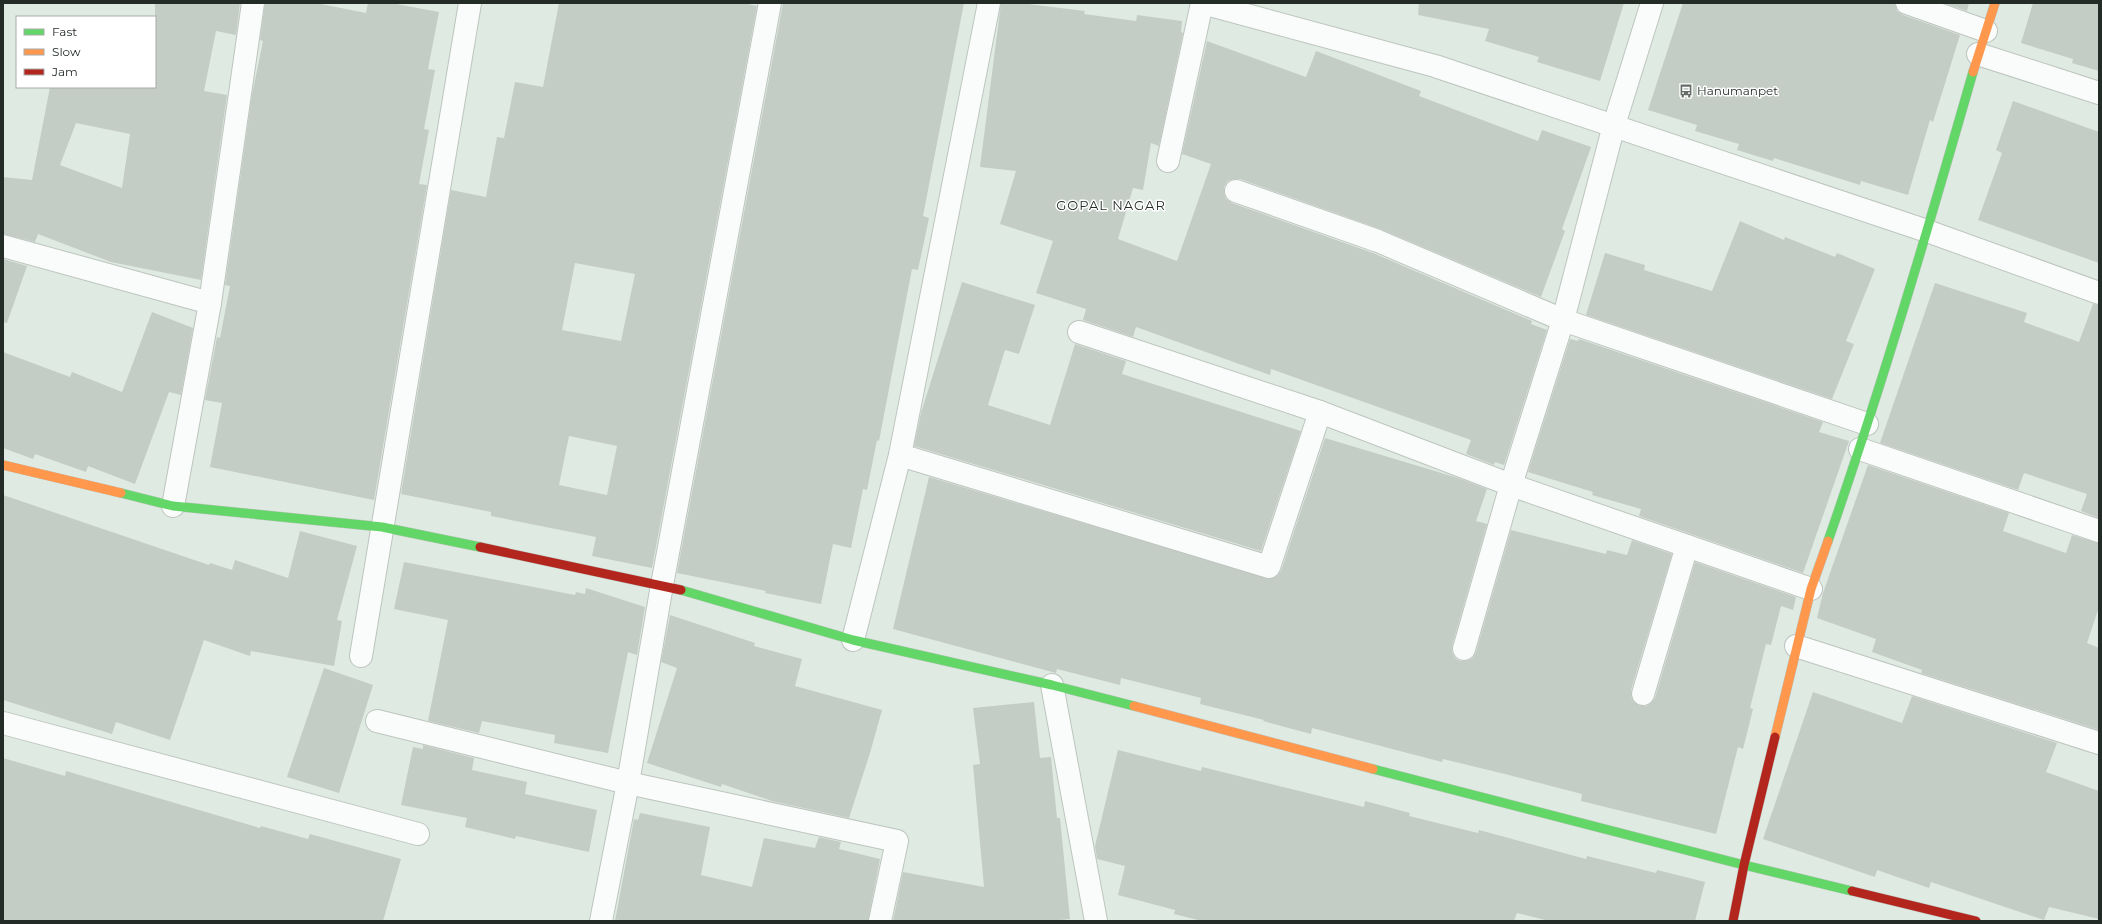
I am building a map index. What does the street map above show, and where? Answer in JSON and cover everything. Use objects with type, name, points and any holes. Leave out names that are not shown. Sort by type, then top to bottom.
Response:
[{"type":"street","points":[[173,506],[210,303],[253,3]]},
{"type":"street","points":[[361,656],[470,3]]},
{"type":"street","points":[[601,921],[628,783],[662,585],[770,3]]},
{"type":"street","points":[[853,640],[900,456],[989,3]]},
{"type":"street","points":[[1168,161],[1202,3],[1435,66],[1927,230],[2099,293]]},
{"type":"street","points":[[1464,649],[1512,485],[1563,320],[1614,125],[1652,3]]},
{"type":"street","points":[[1907,3],[1986,31]]},
{"type":"street","points":[[1733,921],[1744,865],[1811,589],[1860,449],[1927,230],[1978,54],[1995,3]]},
{"type":"street","points":[[1978,54],[2099,93]]},
{"type":"street","points":[[1236,191],[1378,241],[1563,320],[1867,424]]},
{"type":"street","points":[[3,246],[210,303]]},
{"type":"street","points":[[1079,332],[1320,412],[1512,485],[1811,589]]},
{"type":"street","points":[[900,456],[1269,567],[1320,412]]},
{"type":"street","points":[[1860,449],[2099,531]]},
{"type":"street","points":[[3,464],[173,506],[382,527],[662,585],[853,640],[1052,685],[1744,865],[1976,921]]},
{"type":"street","points":[[1643,694],[1687,546]]},
{"type":"street","points":[[1796,646],[2099,743]]},
{"type":"street","points":[[1052,685],[1096,921]]},
{"type":"street","points":[[377,721],[628,783],[897,841],[880,921]]},
{"type":"street","points":[[3,723],[418,834]]},
{"type":"building","points":[[155,3],[240,3],[236,35],[216,31],[204,91],[227,95],[201,280],[111,262],[38,234],[35,242],[3,234],[3,177],[32,180],[50,88],[156,88]],"holes":[[[76,123],[130,134],[122,188],[60,165]]]},
{"type":"building","points":[[265,3],[316,3],[366,13],[368,3],[391,3],[439,12],[428,69],[435,70],[424,129],[429,130],[419,184],[427,185],[374,500],[210,467],[222,403],[205,400],[217,337],[220,338],[230,286],[225,285],[252,95],[263,41],[260,40]]},
{"type":"building","points":[[559,3],[743,3],[757,6],[652,568],[592,556],[596,537],[491,516],[491,512],[401,494],[451,190],[486,197],[497,137],[504,138],[515,82],[543,87]],"holes":[[[575,263],[635,274],[621,341],[562,330]],[[569,436],[617,446],[607,495],[559,485]]]},
{"type":"building","points":[[783,3],[964,3],[923,216],[929,218],[918,270],[912,269],[879,441],[877,440],[867,490],[863,489],[851,548],[833,544],[821,604],[677,573]]},
{"type":"building","points":[[1001,3],[1020,3],[1085,11],[1084,14],[1136,21],[1137,15],[1182,21],[1181,32],[1183,33],[1159,146],[1151,143],[1143,190],[1133,188],[1118,239],[1177,261],[1211,164],[1182,154],[1207,41],[1306,77],[1316,51],[1421,91],[1419,96],[1538,141],[1542,130],[1591,147],[1562,229],[1565,231],[1541,297],[1383,230],[1240,179],[1228,181],[1224,187],[1226,199],[1232,203],[1373,253],[1532,321],[1531,324],[1547,330],[1504,465],[1495,462],[1494,465],[1466,454],[1471,440],[1271,369],[1270,375],[1136,327],[1133,337],[1083,320],[1086,309],[1036,293],[1053,241],[1000,224],[1016,171],[980,167]]},
{"type":"building","points":[[1419,3],[1624,3],[1600,81],[1537,62],[1539,57],[1485,41],[1489,29],[1418,15]]},
{"type":"building","points":[[1683,3],[1895,3],[1897,11],[1903,15],[1960,35],[1933,122],[1930,120],[1908,195],[1861,181],[1860,185],[1774,158],[1773,161],[1737,150],[1739,144],[1695,131],[1697,125],[1648,110]]},
{"type":"building","points":[[1944,3],[1969,3],[1967,11]]},
{"type":"building","points":[[2033,3],[2099,3],[2099,71],[2072,63],[2073,59],[2021,43]]},
{"type":"building","points":[[2013,101],[2099,132],[2099,263],[1978,220],[2002,153],[1996,150]]},
{"type":"building","points":[[1740,221],[1784,240],[1785,237],[1835,257],[1837,253],[1875,269],[1846,341],[1854,344],[1832,399],[1586,315],[1605,253],[1645,265],[1644,270],[1712,291]]},
{"type":"building","points":[[3,259],[27,266],[7,323],[3,322]]},
{"type":"building","points":[[962,282],[1035,305],[1019,354],[1005,350],[988,405],[1050,425],[1075,344],[1126,361],[1122,374],[1301,431],[1261,551],[914,446],[921,413]]},
{"type":"building","points":[[1935,283],[2027,313],[2024,322],[2079,342],[2093,304],[2099,305],[2099,518],[2081,511],[2087,494],[2024,473],[2018,490],[1880,443]]},
{"type":"building","points":[[152,312],[193,328],[181,395],[169,392],[135,484],[88,466],[86,472],[35,454],[33,459],[3,448],[3,352],[70,377],[72,372],[122,392]]},
{"type":"building","points":[[1570,339],[1578,341],[1579,339],[1823,422],[1819,432],[1849,441],[1803,573],[1639,516],[1641,509],[1592,495],[1593,492],[1528,472]]},
{"type":"building","points":[[1325,438],[1458,478],[1487,489],[1476,521],[1487,524],[1452,646],[1452,652],[1455,658],[1460,661],[1467,661],[1473,658],[1476,652],[1511,530],[1606,554],[1607,550],[1627,555],[1632,540],[1672,554],[1631,690],[1631,697],[1634,702],[1640,706],[1646,706],[1655,698],[1695,562],[1796,597],[1793,610],[1781,606],[1771,645],[1766,644],[1750,708],[1753,709],[1743,749],[1738,747],[1716,834],[1581,801],[1582,794],[1509,775],[1443,759],[1442,762],[1312,728],[1311,734],[1263,721],[1264,720],[1200,704],[1201,698],[1121,678],[1120,685],[1057,669],[1056,673],[893,629],[929,477],[1271,579],[1277,576],[1281,571]]},
{"type":"building","points":[[1868,465],[2009,513],[2003,531],[2066,553],[2072,535],[2099,543],[2099,607],[2087,643],[2099,648],[2099,730],[1921,673],[1922,670],[1872,652],[1876,639],[1817,618],[1823,593]]},
{"type":"building","points":[[3,495],[209,565],[210,563],[232,570],[235,560],[288,578],[300,531],[357,546],[337,620],[342,621],[334,666],[251,651],[250,656],[204,640],[170,740],[116,722],[112,734],[3,700]]},
{"type":"building","points":[[404,562],[575,595],[576,592],[585,594],[586,588],[645,607],[637,655],[628,652],[608,753],[554,743],[555,735],[482,721],[479,733],[428,721],[448,620],[394,609]]},
{"type":"building","points":[[670,615],[755,643],[754,646],[802,659],[795,686],[882,710],[849,818],[772,801],[722,784],[721,787],[647,763],[677,668],[661,662]]},
{"type":"building","points":[[324,668],[373,685],[339,793],[287,777]]},
{"type":"building","points":[[1813,692],[1902,723],[1912,696],[2057,743],[2046,772],[2099,791],[2099,919],[2049,907],[2044,920],[1931,882],[1929,888],[1877,870],[1875,877],[1763,839]]},
{"type":"building","points":[[1034,702],[1040,758],[1051,757],[1057,818],[1060,818],[1070,919],[1051,921],[893,921],[903,872],[984,887],[973,765],[980,764],[973,708]]},
{"type":"building","points":[[423,745],[474,758],[472,770],[527,782],[525,794],[597,810],[589,852],[516,836],[515,839],[465,827],[467,818],[401,805],[413,747],[423,749]]},
{"type":"building","points":[[1118,750],[1201,771],[1202,767],[1364,807],[1365,801],[1410,813],[1409,816],[1478,833],[1479,830],[1586,859],[1587,856],[1656,873],[1657,870],[1705,882],[1695,921],[1549,921],[1517,913],[1514,921],[1202,921],[1174,914],[1175,910],[1118,895],[1125,866],[1097,859],[1095,846]]},
{"type":"building","points":[[3,758],[65,776],[66,771],[260,828],[261,826],[308,839],[310,834],[401,859],[383,921],[3,921]]},
{"type":"building","points":[[640,813],[710,827],[701,875],[752,887],[764,838],[815,848],[819,837],[841,842],[839,849],[880,859],[868,921],[615,921],[634,819],[638,820]]},
{"type":"traffic: fast","points":[[1828,541],[1904,307],[1973,72]]},
{"type":"traffic: fast","points":[[121,493],[173,506],[382,527],[480,547]]},
{"type":"traffic: fast","points":[[681,590],[853,640],[1052,685],[1134,706]]},
{"type":"traffic: fast","points":[[1373,769],[1744,865],[1852,891]]},
{"type":"traffic: slow","points":[[1973,72],[1995,3]]},
{"type":"traffic: slow","points":[[3,465],[121,493]]},
{"type":"traffic: slow","points":[[1775,737],[1811,589],[1828,541]]},
{"type":"traffic: slow","points":[[1134,706],[1373,769]]},
{"type":"traffic: jam","points":[[480,547],[681,590]]},
{"type":"traffic: jam","points":[[1733,921],[1744,865],[1775,737]]},
{"type":"traffic: jam","points":[[1852,891],[1976,921]]},
{"type":"place","name":"Hanumanpet","points":[[1686,91]]},
{"type":"district","name":"GOPAL NAGAR","points":[[1111,205]]}]
